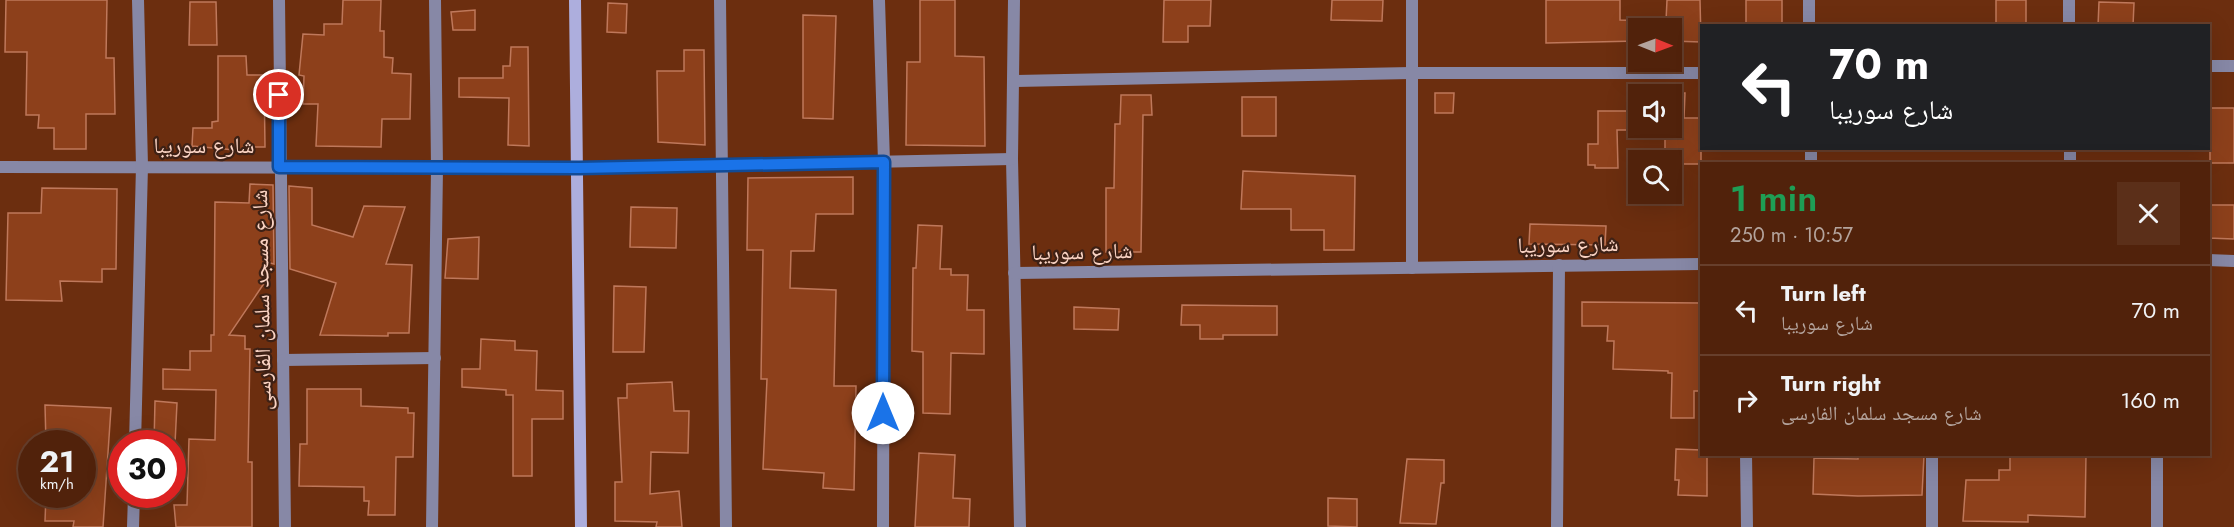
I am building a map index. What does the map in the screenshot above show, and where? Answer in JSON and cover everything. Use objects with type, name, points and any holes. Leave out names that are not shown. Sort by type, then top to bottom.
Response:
[{"type":"street","points":[[135,430],[142,166],[138,0]]},
{"type":"street","name":"شارع مسجد سلمان الفارسى","points":[[279,0],[279,167],[285,527]]},
{"type":"street","points":[[432,527],[437,168],[435,0]]},
{"type":"street","points":[[575,0],[579,168],[581,527]]},
{"type":"street","points":[[720,0],[720,165],[726,527]]},
{"type":"street","points":[[879,0],[884,162],[883,527]]},
{"type":"street","points":[[1012,159],[1014,0]]},
{"type":"street","points":[[1412,0],[1412,268]]},
{"type":"street","points":[[1809,0],[1809,24]]},
{"type":"street","points":[[2069,0],[2069,24]]},
{"type":"street","points":[[2210,66],[2234,66]]},
{"type":"street","points":[[1013,81],[1411,73],[1700,74]]},
{"type":"street","name":"شارع سوريبا","points":[[0,167],[579,168],[1012,159],[1014,273],[1700,264]]},
{"type":"street","points":[[2210,260],[2234,261]]},
{"type":"street","points":[[1557,527],[1559,265]]},
{"type":"street","points":[[1014,273],[1020,527]]},
{"type":"street","points":[[283,360],[435,358]]},
{"type":"street","points":[[1746,456],[1747,527]]},
{"type":"street","points":[[1932,456],[1932,527]]},
{"type":"street","points":[[2157,456],[2157,527]]},
{"type":"street","points":[[133,527],[134,508]]},
{"type":"building","points":[[6,0],[107,0],[106,58],[114,58],[115,114],[86,114],[86,149],[54,149],[54,128],[38,128],[39,115],[26,115],[27,52],[5,52]]},
{"type":"building","points":[[343,0],[381,0],[380,31],[384,31],[384,57],[393,58],[392,73],[411,74],[410,119],[382,119],[381,147],[316,146],[318,104],[303,104],[304,76],[299,75],[303,34],[324,35],[324,24],[342,24]]},
{"type":"building","points":[[920,0],[955,0],[955,56],[984,57],[985,146],[906,145],[907,62],[920,62]]},
{"type":"building","points":[[1164,0],[1211,0],[1210,26],[1188,26],[1188,42],[1163,42]]},
{"type":"building","points":[[1332,0],[1383,0],[1382,21],[1331,20]]},
{"type":"building","points":[[1546,0],[1620,0],[1620,20],[1628,20],[1628,41],[1546,43]]},
{"type":"building","points":[[1667,0],[1700,0],[1700,42],[1682,41],[1682,18],[1666,18]]},
{"type":"building","points":[[1746,0],[1782,0],[1782,24],[1746,24]]},
{"type":"building","points":[[1996,0],[2026,0],[2026,24],[1996,24]]},
{"type":"building","points":[[190,2],[216,2],[217,45],[189,45]]},
{"type":"building","points":[[2099,2],[2134,3],[2133,24],[2098,24]]},
{"type":"building","points":[[608,3],[627,4],[626,33],[607,32]]},
{"type":"building","points":[[475,10],[475,30],[453,30],[451,12]]},
{"type":"building","points":[[803,15],[836,16],[833,119],[803,118]]},
{"type":"building","points":[[511,47],[528,47],[529,146],[508,145],[509,98],[459,97],[459,78],[503,78],[503,66],[510,66]]},
{"type":"building","points":[[684,50],[704,50],[705,145],[658,142],[657,71],[684,71]]},
{"type":"building","points":[[218,56],[246,56],[247,75],[264,75],[265,147],[245,147],[245,151],[192,146],[193,128],[212,128],[212,122],[218,121]]},
{"type":"building","points":[[1435,93],[1454,93],[1453,113],[1435,113]]},
{"type":"building","points":[[1682,93],[1685,93],[1684,118],[1700,118],[1701,162],[1700,164],[1682,164],[1682,150],[1665,150],[1665,138],[1682,138]]},
{"type":"building","points":[[1121,95],[1151,95],[1152,115],[1143,115],[1141,252],[1106,252],[1106,188],[1114,188],[1115,124],[1120,124]]},
{"type":"building","points":[[1242,97],[1276,97],[1276,136],[1242,136]]},
{"type":"building","points":[[2210,108],[2234,108],[2234,163],[2210,163]]},
{"type":"building","points":[[1598,111],[1628,111],[1628,130],[1617,130],[1618,168],[1595,168],[1595,165],[1588,165],[1588,144],[1598,144]]},
{"type":"building","points":[[1243,171],[1355,176],[1354,250],[1324,250],[1324,230],[1291,230],[1291,209],[1241,209]]},
{"type":"building","points":[[853,177],[853,214],[816,214],[814,251],[791,251],[790,288],[836,290],[834,386],[856,386],[854,490],[823,488],[824,473],[763,469],[767,379],[761,379],[763,250],[747,250],[748,178]]},
{"type":"building","points":[[250,184],[273,185],[274,264],[266,262],[265,282],[229,335],[245,336],[245,349],[250,349],[248,462],[252,462],[252,527],[176,527],[174,508],[186,508],[187,505],[189,439],[215,440],[216,390],[163,389],[163,369],[190,370],[190,351],[211,351],[211,335],[214,335],[215,202],[249,203]]},
{"type":"building","points":[[289,186],[312,188],[312,225],[353,237],[364,206],[405,207],[386,264],[412,265],[409,333],[388,333],[388,336],[320,335],[336,283],[290,269]]},
{"type":"building","points":[[42,188],[117,189],[116,269],[102,269],[102,282],[60,281],[62,301],[6,300],[8,213],[41,213]]},
{"type":"building","points":[[2210,205],[2234,205],[2234,239],[2210,238]]},
{"type":"building","points":[[631,207],[677,208],[676,248],[630,247]]},
{"type":"building","points":[[1530,224],[1606,226],[1605,245],[1529,244]]},
{"type":"building","points":[[918,225],[942,226],[940,269],[951,269],[951,275],[968,275],[967,310],[984,310],[984,354],[951,353],[950,414],[923,413],[923,352],[912,351],[913,268],[916,268]]},
{"type":"building","points":[[479,237],[478,279],[445,278],[448,239]]},
{"type":"building","points":[[614,286],[646,287],[644,352],[613,352]]},
{"type":"building","points":[[1582,302],[1700,303],[1700,391],[1694,391],[1694,418],[1671,418],[1672,373],[1613,369],[1614,341],[1607,341],[1608,326],[1582,326]]},
{"type":"building","points":[[1182,305],[1277,306],[1277,335],[1223,335],[1223,339],[1200,339],[1200,325],[1181,325]]},
{"type":"building","points":[[1074,307],[1119,309],[1118,330],[1074,329]]},
{"type":"building","points":[[481,339],[515,341],[515,350],[537,351],[536,390],[563,391],[563,419],[532,419],[532,476],[513,476],[513,395],[506,395],[506,390],[462,387],[462,369],[480,369]]},
{"type":"building","points":[[672,382],[674,411],[689,411],[688,453],[651,452],[650,494],[679,491],[682,527],[656,527],[657,522],[615,521],[615,482],[622,482],[618,398],[627,398],[627,384]]},
{"type":"building","points":[[307,389],[361,389],[361,406],[408,408],[408,413],[414,413],[413,457],[396,457],[395,515],[368,515],[369,501],[364,501],[364,487],[299,486],[300,444],[307,444]]},
{"type":"building","points":[[155,401],[177,403],[176,430],[154,430]]},
{"type":"building","points":[[45,405],[111,408],[103,527],[73,527],[74,521],[45,521],[46,508],[96,508],[96,430],[46,430]]},
{"type":"building","points":[[1676,449],[1700,450],[1700,456],[1707,456],[1707,496],[1678,495],[1679,480],[1675,480]]},
{"type":"building","points":[[919,453],[955,455],[953,498],[970,499],[969,527],[915,527]]},
{"type":"building","points":[[1858,456],[1924,456],[1922,495],[1813,494],[1814,458],[1858,459]]},
{"type":"building","points":[[2010,456],[2086,456],[2085,517],[2028,515],[2028,522],[1963,521],[1966,480],[1999,480],[1999,470],[2010,470]]},
{"type":"building","points":[[1407,459],[1444,460],[1444,483],[1441,483],[1436,524],[1400,523]]},
{"type":"building","points":[[1328,498],[1357,499],[1357,527],[1328,526]]},
{"type":"route","points":[[279,95],[279,167],[579,168],[884,162],[883,413]]}]
